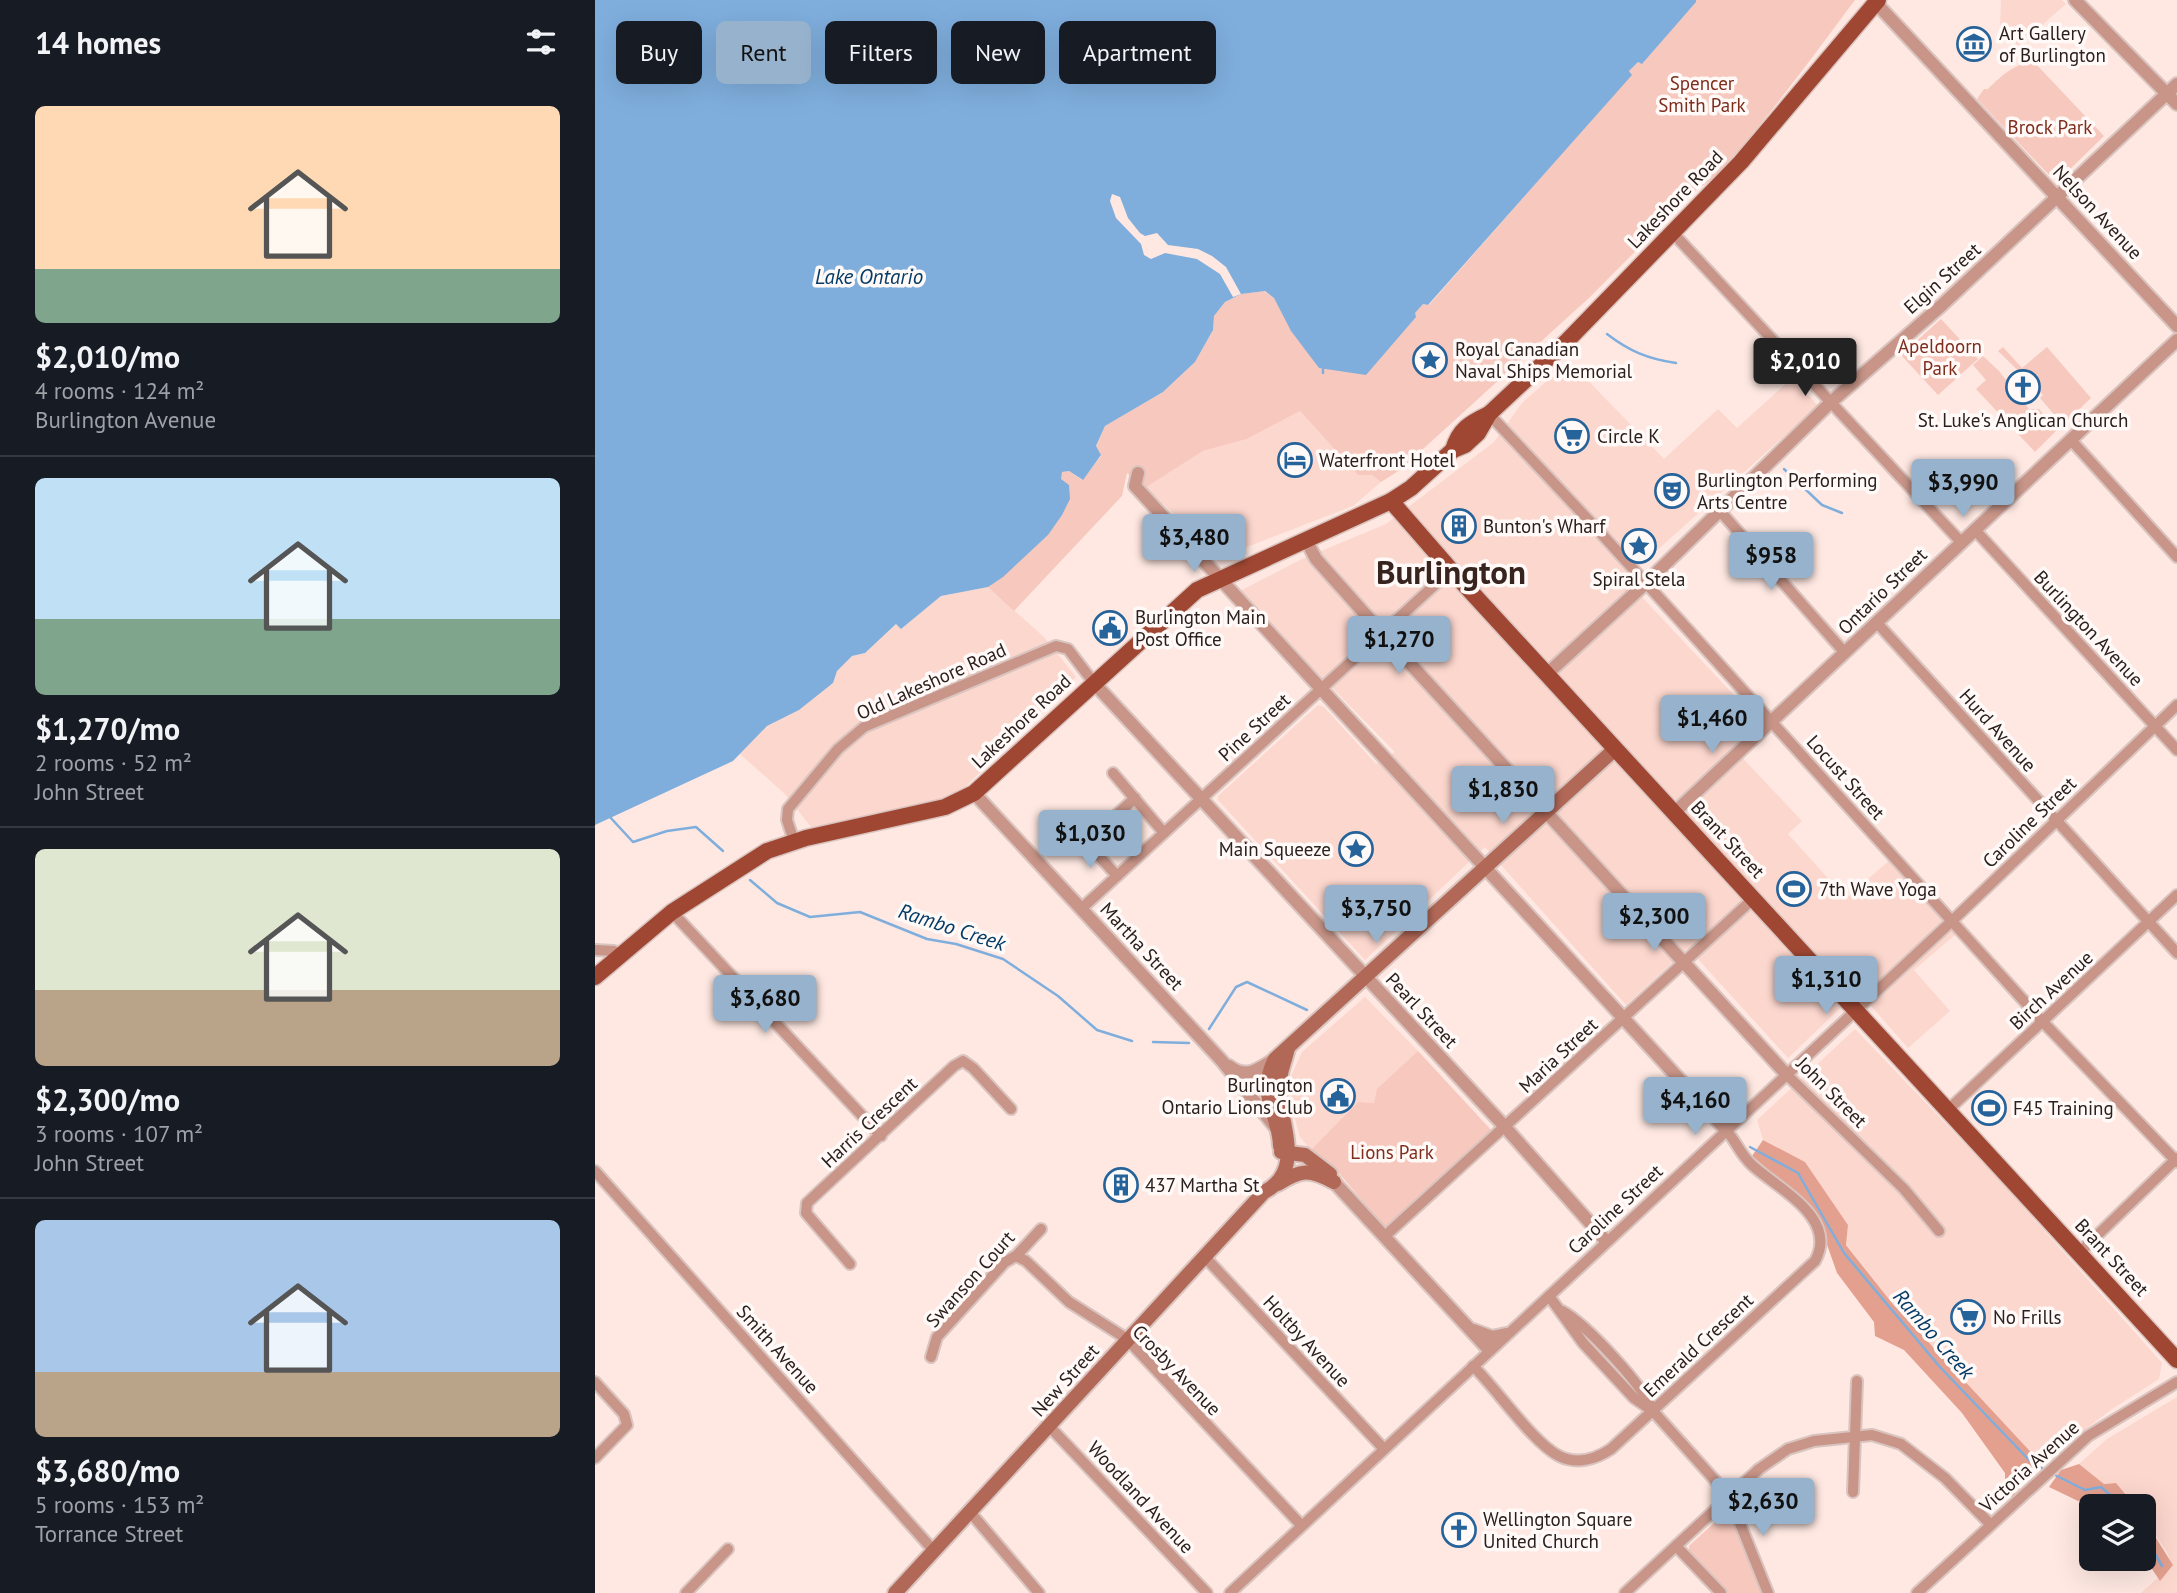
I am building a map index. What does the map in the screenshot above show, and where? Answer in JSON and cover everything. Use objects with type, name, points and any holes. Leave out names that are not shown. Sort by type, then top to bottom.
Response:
[{"type":"main road","name":"Lakeshore Road","points":[[595,977],[672,912],[767,851],[794,841],[945,807],[974,793],[1198,590],[1307,542],[1391,501],[1411,488],[1453,450],[1465,445],[1478,433],[1489,414],[1561,347],[1753,148],[1877,1]]},
{"type":"main road","name":"Brant Street","points":[[1391,501],[1451,570],[2177,1360]]},
{"type":"main road","points":[[1284,1153],[1267,1097],[1268,1075],[1275,1059],[1367,978],[1615,749]]},
{"type":"main road","points":[[1284,1153],[1279,1090],[1288,1048]]},
{"type":"main road","points":[[1284,1153],[1305,1155],[1318,1162],[1334,1182]]},
{"type":"main road","name":"New Street","points":[[895,1593],[1127,1339],[1269,1189],[1284,1153]]},
{"type":"main road","points":[[1269,1189],[1303,1170],[1319,1173],[1334,1182]]},
{"type":"street","points":[[2075,0],[2177,104]]},
{"type":"street","name":"Nelson Avenue","points":[[1877,1],[2177,326]]},
{"type":"street","name":"Elgin Street","points":[[1548,673],[1646,583],[1831,402],[2058,197],[2177,84]]},
{"type":"street","points":[[1672,232],[1961,542]]},
{"type":"street","name":"Ontario Street","points":[[1675,812],[2177,340]]},
{"type":"street","name":"Locust Street","points":[[1489,414],[1646,583],[2043,1022],[2176,1160]]},
{"type":"street","points":[[2071,440],[2177,557]]},
{"type":"street","points":[[1138,473],[1135,486],[1726,1130]]},
{"type":"street","points":[[1720,511],[1845,653]]},
{"type":"street","name":"Burlington Avenue","points":[[1975,530],[2177,750]]},
{"type":"street","name":"John Street","points":[[1307,542],[1316,559],[1382,633],[1786,1074],[1903,1189],[1940,1231]]},
{"type":"street","name":"Pine Street","points":[[1081,909],[1451,570]]},
{"type":"street","name":"Hurd Avenue","points":[[1878,624],[2177,953]]},
{"type":"street","name":"Old Lakeshore Road","points":[[794,841],[787,820],[788,809],[838,749],[864,727],[1056,646],[1068,649],[1094,683]]},
{"type":"street","name":"Pearl Street","points":[[1094,683],[1505,1127],[1606,1241]]},
{"type":"street","name":"Caroline Street","points":[[1230,1593],[1953,920],[2177,705]]},
{"type":"street","points":[[1113,773],[1164,833]]},
{"type":"street","name":"Martha Street","points":[[974,793],[1207,1044],[1277,1129]]},
{"type":"street","points":[[1087,842],[1135,798]]},
{"type":"street","points":[[1064,817],[1117,876]]},
{"type":"street","name":"Birch Avenue","points":[[1948,1110],[2177,895]]},
{"type":"street","name":"Maria Street","points":[[1385,1236],[1754,898]]},
{"type":"street","points":[[672,912],[881,1136]]},
{"type":"street","points":[[595,950],[614,951],[621,956]]},
{"type":"street","points":[[1222,1061],[1245,1075],[1275,1059]]},
{"type":"street","name":"Harris Crescent","points":[[850,1264],[809,1218],[805,1208],[954,1066],[963,1061],[974,1068],[1011,1109]]},
{"type":"street","name":"Emerald Crescent","points":[[1473,1366],[1543,1443],[1559,1456],[1576,1460],[1596,1459],[1611,1449],[1815,1261],[1821,1251],[1817,1226],[1808,1211],[1752,1165],[1737,1149],[1735,1140],[1726,1130]]},
{"type":"street","points":[[2080,1252],[2176,1160]]},
{"type":"street","name":"Smith Avenue","points":[[595,1171],[934,1551]]},
{"type":"street","points":[[1334,1182],[1489,1350]]},
{"type":"street","name":"Swanson Court","points":[[931,1357],[937,1337],[1005,1262],[1016,1256],[1041,1229]]},
{"type":"street","name":"Crosby Avenue","points":[[1016,1256],[1026,1261],[1069,1302],[1127,1339],[1301,1525]]},
{"type":"street","name":"Holtby Avenue","points":[[1204,1256],[1384,1449]]},
{"type":"street","points":[[1549,1296],[1562,1311],[1568,1326],[1583,1343],[1634,1398],[1653,1411],[1729,1496],[1768,1593]]},
{"type":"street","points":[[1470,1328],[1492,1337],[1506,1334]]},
{"type":"street","points":[[1853,1492],[1857,1381]]},
{"type":"street","points":[[595,1382],[624,1414],[627,1425],[595,1458]]},
{"type":"street","name":"Victoria Avenue","points":[[1917,1593],[2088,1436],[2177,1382]]},
{"type":"street","name":"Woodland Avenue","points":[[1049,1426],[1207,1593]]},
{"type":"street","points":[[1625,1593],[1729,1496],[1788,1449],[1814,1441],[1872,1435],[1901,1444],[1925,1459],[1990,1524]]},
{"type":"street","points":[[970,1511],[1039,1593]]},
{"type":"street","points":[[1676,1546],[1721,1593]]},
{"type":"street","points":[[686,1593],[728,1549]]},
{"type":"shaded area","points":[[2001,0],[2062,0],[2066,4],[2018,46],[2000,27]]},
{"type":"shaded area","points":[[1569,361],[1664,459],[1718,409],[1737,428],[1792,378],[1818,406],[1625,579],[1760,723],[1734,749],[1802,821],[1788,834],[1846,898],[1890,860],[1956,934],[1914,970],[1950,1011],[1908,1048],[1858,991],[1788,1058],[1688,948],[1626,1005],[1485,847],[1365,960],[1218,800],[1218,796],[1318,705],[1324,707],[1376,764],[1395,752],[1238,592],[1302,559],[1386,524],[1494,442],[1522,403]]},
{"type":"shaded area","points":[[1300,411],[1358,475],[1372,475],[1381,482],[1353,506],[1221,557],[1145,488],[1203,451],[1247,439]]},
{"type":"shaded area","points":[[988,587],[1044,637],[1076,677],[962,790],[933,805],[811,827],[786,795],[739,753],[767,726],[799,710],[832,683],[837,671],[852,656],[865,653],[896,624],[902,628],[941,596]]},
{"type":"shaded area","points":[[1365,997],[1418,1051],[1388,1079],[1374,1103],[1358,1102],[1311,1150],[1300,1137],[1286,1087],[1302,1052]]},
{"type":"shaded area","points":[[1855,1029],[1995,1175],[2162,1363],[2159,1379],[2112,1409],[2041,1463],[1892,1303],[1846,1244],[1848,1225],[1805,1162],[1763,1140],[1757,1120]]},
{"type":"shaded area","points":[[1763,1140],[1805,1162],[1848,1225],[1846,1245],[1892,1303],[2041,1463],[2012,1497],[2005,1496],[2005,1473],[1962,1413],[1904,1350],[1875,1336],[1874,1322],[1837,1273],[1825,1239],[1805,1201],[1752,1156]]},
{"type":"shaded area","points":[[2177,1397],[2177,1593],[2141,1593],[2172,1565],[2156,1536],[2156,1494],[2125,1494],[2116,1483],[2104,1484],[2079,1464],[2107,1439]]},
{"type":"shaded area","points":[[2079,1464],[2104,1484],[2116,1483],[2125,1494],[2079,1494],[2078,1501],[2049,1487],[2061,1470]]},
{"type":"shaded area","points":[[2156,1538],[2173,1565],[2160,1581],[2153,1571],[2156,1571]]},
{"type":"green space","name":"Spencer Smith Park","points":[[1696,0],[1855,0],[1730,161],[1711,180],[1698,188],[1590,297],[1400,470],[1381,482],[1372,475],[1358,475],[1300,411],[1247,439],[1203,451],[1145,488],[1127,473],[1122,496],[1014,611],[988,587],[1048,535],[1062,472],[1069,471],[1082,480],[1101,456],[1096,447],[1105,426],[1163,392],[1195,362],[1213,330],[1214,316],[1225,302],[1241,294],[1264,291],[1274,298],[1319,368],[1359,371],[1423,304],[1429,305],[1631,75],[1629,71],[1638,62],[1643,63]]},
{"type":"green space","name":"Brock Park","points":[[2034,62],[2104,136],[2062,177],[2055,170],[2049,175],[1977,99],[1984,89],[1988,89],[2009,71]]},
{"type":"green space","name":"Apeldoorn Park","points":[[1941,319],[1978,359],[1938,395],[1901,355]]},
{"type":"green space","points":[[2003,347],[2022,368],[2047,347],[2091,398],[2063,425],[2040,398],[2043,395],[1998,351]]},
{"type":"green space","points":[[1983,356],[1999,371],[2029,409],[2039,409],[2057,430],[2035,452],[1976,389],[1986,380],[1973,365]]},
{"type":"green space","name":"Lions Park","points":[[1418,1051],[1492,1131],[1386,1229],[1333,1166],[1311,1150],[1358,1102],[1374,1103],[1377,1089]]},
{"type":"green space","points":[[1727,1511],[1732,1515],[1764,1593],[1728,1593],[1689,1551],[1689,1546]]},
{"type":"water","name":"Lake Ontario","points":[[595,0],[1696,0],[1642,64],[1638,62],[1629,71],[1632,75],[1428,305],[1423,304],[1415,313],[1416,317],[1366,375],[1319,368],[1291,331],[1274,298],[1265,291],[1241,294],[1225,302],[1214,316],[1213,330],[1195,362],[1163,392],[1105,426],[1096,446],[1101,455],[1083,480],[1069,471],[1062,472],[1061,479],[1069,485],[1070,499],[1062,515],[1048,535],[1003,577],[988,587],[941,596],[901,629],[896,624],[865,653],[852,656],[837,671],[833,683],[799,710],[767,726],[733,761],[595,825]]},
{"type":"pier","points":[[1112,194],[1120,197],[1128,218],[1140,233],[1145,236],[1157,233],[1168,245],[1198,249],[1212,256],[1226,267],[1241,294],[1233,297],[1220,274],[1197,259],[1165,253],[1151,259],[1144,255],[1141,244],[1116,218],[1110,201]]},
{"type":"waterway","points":[[1607,334],[1639,353],[1676,363]]},
{"type":"waterway","points":[[1323,368],[1323,373]]},
{"type":"waterway","points":[[1784,469],[1822,505],[1842,513]]},
{"type":"waterway","points":[[609,816],[633,842],[667,831],[696,827],[723,851]]},
{"type":"waterway","name":"Rambo Creek","points":[[750,880],[777,903],[810,917],[860,912],[927,939],[956,944],[1003,959],[1058,996],[1097,1030],[1132,1041]]},
{"type":"waterway","name":"Rambo Creek","points":[[1209,1029],[1236,987],[1247,982],[1307,1010]]},
{"type":"waterway","name":"Rambo Creek","points":[[1153,1042],[1189,1043]]},
{"type":"waterway","name":"Rambo Creek","points":[[1750,1147],[1798,1173],[1844,1253],[1939,1366],[2030,1461],[2045,1470]]},
{"type":"waterway","name":"Rambo Creek","points":[[2051,1473],[2085,1490],[2101,1487],[2109,1494]]},
{"type":"waterway","name":"Rambo Creek","points":[[2156,1556],[2162,1566]]},
{"type":"place","name":"Art Gallery of Burlington","points":[[1974,44]]},
{"type":"place","name":"Royal Canadian Naval Ships Memorial","points":[[1430,360]]},
{"type":"place","name":"St. Luke's Anglican Church","points":[[2023,387]]},
{"type":"place","name":"Circle K","points":[[1572,436]]},
{"type":"place","name":"Waterfront Hotel","points":[[1295,460]]},
{"type":"place","name":"Burlington Performing Arts Centre","points":[[1672,491]]},
{"type":"place","name":"Bunton's Wharf","points":[[1459,526]]},
{"type":"place","name":"Spiral Stela","points":[[1639,546]]},
{"type":"place","name":"Burlington Main Post Office","points":[[1110,628]]},
{"type":"place","name":"Main Squeeze","points":[[1356,849]]},
{"type":"place","name":"7th Wave Yoga","points":[[1794,889]]},
{"type":"place","name":"Burlington Ontario Lions Club","points":[[1338,1096]]},
{"type":"place","name":"F45 Training","points":[[1989,1108]]},
{"type":"place","name":"437 Martha St","points":[[1121,1185]]},
{"type":"place","name":"No Frills","points":[[1968,1317]]},
{"type":"place","name":"Wellington Square United Church","points":[[1459,1530]]},
{"type":"district","name":"Burlington","points":[[1451,571]]}]
